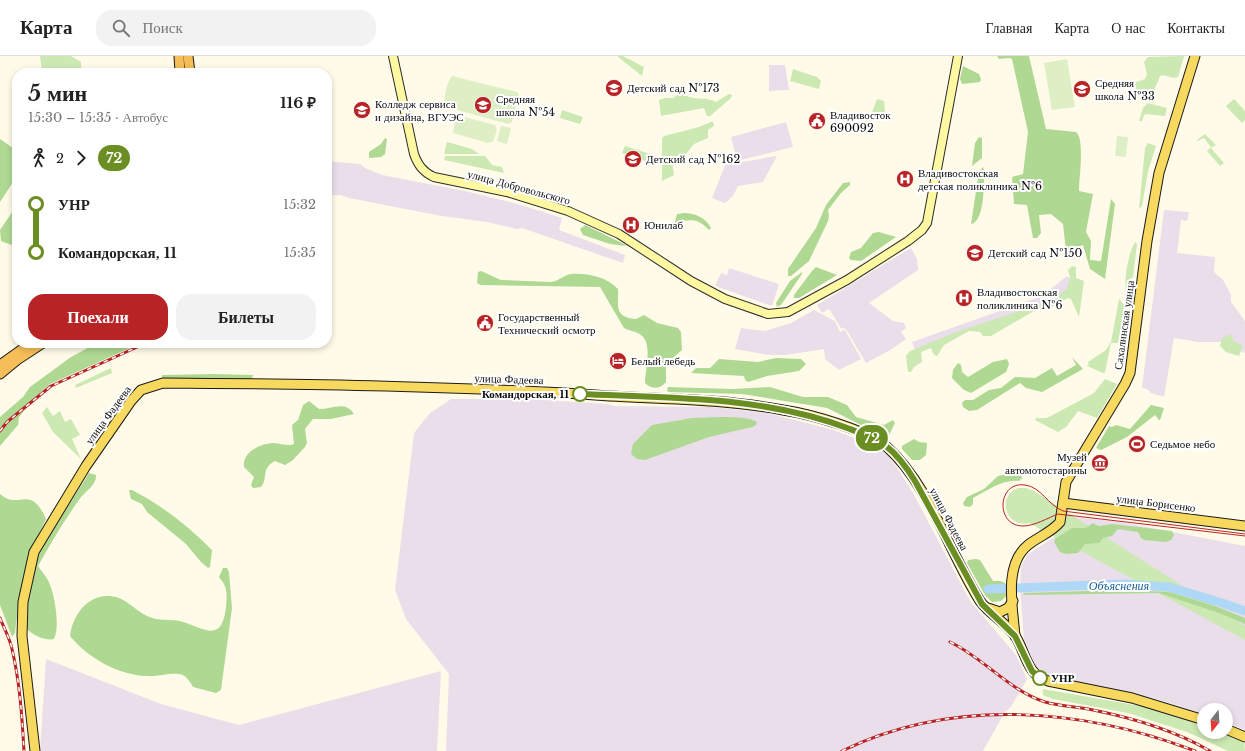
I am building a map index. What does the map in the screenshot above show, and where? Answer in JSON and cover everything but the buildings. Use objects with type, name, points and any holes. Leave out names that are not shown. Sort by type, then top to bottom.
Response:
[{"type":"highway","points":[[180,56],[180,68]]},
{"type":"highway","points":[[188,56],[189,68]]},
{"type":"highway","points":[[0,365],[24,348]]},
{"type":"highway","points":[[0,374],[35,348]]},
{"type":"main road","name":"улица Добровольского","points":[[393,56],[414,154],[420,167],[425,172],[434,176],[507,192],[568,211],[619,234],[691,281],[714,293],[753,310],[778,314],[798,308],[847,280],[908,241],[927,224],[958,56]]},
{"type":"main road","name":"Сахалинская улица","points":[[1015,636],[1012,581],[1014,567],[1019,554],[1028,545],[1057,526],[1062,519],[1067,479],[1125,384],[1130,372],[1159,173],[1195,56]]},
{"type":"main road","name":"улица Фадеева","points":[[35,751],[22,636],[24,602],[34,552],[88,463],[131,401],[141,390],[157,384],[234,384],[554,392],[737,404],[803,414],[832,422],[869,437],[886,446],[908,470],[929,505],[956,559],[982,604],[1015,636],[1032,671],[1043,680],[1144,701],[1197,718]]},
{"type":"main road","name":"улица Борисенко","points":[[1063,503],[1245,526]]},
{"type":"main road","points":[[982,604],[990,609],[1000,612],[1008,608],[1013,601]]},
{"type":"main road","points":[[1233,732],[1245,737]]},
{"type":"shaded area","points":[[769,65],[785,65],[789,90],[769,91]]},
{"type":"shaded area","points":[[786,122],[793,147],[737,161],[731,137]]},
{"type":"shaded area","points":[[777,156],[763,182],[738,186],[733,196],[725,203],[712,198],[726,163],[731,164]]},
{"type":"shaded area","points":[[332,161],[360,164],[365,168],[382,175],[465,191],[518,204],[562,218],[559,230],[625,255],[623,263],[522,228],[517,229],[487,222],[442,216],[349,198],[341,195],[332,195]]},
{"type":"shaded area","points":[[1164,210],[1189,212],[1187,221],[1181,220],[1177,253],[1215,257],[1214,272],[1223,280],[1231,295],[1231,302],[1245,321],[1245,353],[1221,342],[1199,342],[1174,338],[1164,397],[1151,393],[1147,389],[1142,388]]},
{"type":"shaded area","points":[[911,248],[917,259],[918,270],[869,303],[893,321],[904,323],[906,328],[901,332],[906,339],[892,349],[866,363],[846,329],[841,328],[829,309],[822,313],[817,305]]},
{"type":"shaded area","points":[[729,268],[779,284],[772,306],[715,286],[721,273],[727,275]]},
{"type":"shaded area","points":[[1067,276],[1072,280],[1066,291],[1051,302],[915,350],[912,342],[1042,296]]},
{"type":"shaded area","points":[[814,310],[835,321],[840,332],[845,330],[861,359],[839,370],[825,359],[824,349],[786,355],[768,355],[735,349],[741,328],[765,331],[791,323]]},
{"type":"shaded area","points":[[451,399],[528,399],[608,404],[615,406],[713,407],[767,413],[830,429],[869,443],[886,453],[896,466],[913,493],[970,601],[1016,655],[1027,679],[1011,707],[1005,712],[983,751],[446,751],[449,674],[406,619],[395,590],[414,433],[430,413]]},
{"type":"shaded area","points":[[1072,517],[1121,522],[1245,546],[1245,730],[1233,725],[1233,703],[1197,703],[1197,712],[1156,699],[1043,674],[1034,663],[1024,640],[1020,588],[1021,567],[1027,555],[1071,526]]},
{"type":"shaded area","points":[[46,659],[161,704],[239,725],[441,671],[437,751],[40,751]]},
{"type":"green space","points":[[40,56],[71,56],[81,62],[81,68],[42,68]]},
{"type":"green space","points":[[617,56],[623,56],[644,67],[642,76]]},
{"type":"green space","points":[[997,56],[1029,56],[1046,129],[1076,132],[1079,136],[1081,159],[1079,191],[1093,194],[1086,232],[1091,241],[1090,260],[1101,261],[1111,199],[1115,204],[1105,279],[1090,269],[1083,245],[1066,251],[1063,224],[1051,214],[1039,215],[1041,233],[1037,238],[1033,238],[1027,205],[1014,204],[1012,177],[1023,174],[1028,132],[1012,59],[999,59]]},
{"type":"green space","points":[[1184,56],[1178,77],[1174,78],[1164,75],[1160,76],[1153,93],[1124,86],[1145,79],[1147,74],[1144,62],[1148,57]]},
{"type":"green space","points":[[1067,59],[1075,107],[1052,110],[1044,63]]},
{"type":"green space","points":[[963,66],[979,74],[981,79],[980,82],[962,84],[960,79]]},
{"type":"green space","points":[[793,69],[817,77],[821,81],[819,89],[790,81]]},
{"type":"green space","points":[[452,76],[517,92],[519,95],[512,122],[508,124],[446,107],[446,92],[448,83]]},
{"type":"green space","points":[[681,92],[690,97],[716,102],[729,94],[732,95],[731,98],[710,116],[707,116],[704,108],[661,116],[659,100],[673,98]]},
{"type":"green space","points":[[877,99],[884,101],[886,121],[871,115]]},
{"type":"green space","points":[[1234,99],[1245,111],[1245,120],[1242,123],[1226,106]]},
{"type":"green space","points":[[1148,103],[1167,108],[1165,116],[1146,114],[1144,115],[1142,121],[1139,121],[1143,108]]},
{"type":"green space","points":[[562,110],[583,117],[580,124],[560,118]]},
{"type":"green space","points":[[461,116],[495,125],[497,130],[493,142],[488,143],[453,133],[456,118]]},
{"type":"green space","points":[[713,122],[714,126],[708,130],[708,138],[694,144],[686,154],[672,162],[674,175],[662,181],[662,138],[664,136],[699,127]]},
{"type":"green space","points":[[501,126],[511,128],[507,144],[497,141]]},
{"type":"green space","points":[[1205,134],[1216,145],[1211,148],[1224,163],[1220,166],[1207,151],[1211,147],[1204,138],[1197,141]]},
{"type":"green space","points":[[1117,136],[1128,137],[1126,157],[1115,156]]},
{"type":"green space","points":[[979,137],[982,138],[982,158],[972,166],[975,143]]},
{"type":"green space","points":[[385,138],[387,139],[385,154],[381,157],[369,158],[369,152],[381,144]]},
{"type":"green space","points":[[0,139],[12,147],[12,184],[0,202]]},
{"type":"green space","points":[[447,142],[472,149],[479,154],[444,154]]},
{"type":"green space","points":[[1148,143],[1156,146],[1148,171],[1142,206],[1139,209],[1145,148]]},
{"type":"green space","points":[[625,146],[653,155],[654,164],[622,153]]},
{"type":"green space","points":[[445,156],[485,156],[492,165],[502,167],[504,173],[444,160]]},
{"type":"green space","points":[[983,167],[983,200],[976,222],[971,224],[979,172]]},
{"type":"green space","points":[[850,182],[850,185],[841,193],[828,210],[828,221],[809,261],[791,276],[788,276],[788,269],[816,228],[826,205],[843,183]]},
{"type":"green space","points":[[12,212],[12,245],[1,241],[0,230]]},
{"type":"green space","points":[[684,213],[700,217],[709,224],[711,228],[709,230],[701,223],[693,220],[675,222],[677,214]]},
{"type":"green space","points":[[585,225],[627,246],[610,244],[583,235],[580,229]]},
{"type":"green space","points":[[879,232],[896,237],[861,261],[851,260],[849,258],[851,252],[861,248],[873,233]]},
{"type":"green space","points":[[1135,242],[1137,244],[1133,277],[1130,279],[1129,284],[1132,287],[1129,300],[1126,288],[1126,271],[1132,247]]},
{"type":"green space","points":[[1072,266],[1076,267],[1076,278],[1084,281],[1079,317],[1071,299],[1068,298],[1052,307],[1046,304],[991,336],[983,336],[980,332],[969,331],[944,345],[937,356],[934,355],[931,348],[921,352],[922,362],[914,367],[911,372],[908,372],[906,356],[910,351],[959,331],[1051,301],[1067,289],[1070,277],[1068,270]]},
{"type":"green space","points":[[816,267],[837,275],[799,298],[794,298],[794,295]]},
{"type":"green space","points":[[481,271],[501,280],[551,282],[571,274],[590,275],[603,279],[618,289],[618,305],[620,313],[629,318],[636,319],[644,315],[657,323],[678,328],[681,332],[682,350],[666,364],[666,382],[656,388],[650,387],[645,383],[648,351],[645,339],[641,335],[624,328],[600,287],[481,285],[477,283],[478,272]]},
{"type":"green space","points":[[802,272],[781,305],[777,307],[776,303],[790,281]]},
{"type":"green space","points":[[1119,299],[1131,313],[1129,326],[1127,328],[1126,343],[1111,343],[1105,372],[1103,373],[1087,366],[1089,364],[1088,362],[1106,350],[1111,342]]},
{"type":"green space","points":[[1230,334],[1234,341],[1243,346],[1239,356],[1226,352],[1220,346],[1222,339]]},
{"type":"green space","points":[[88,348],[130,348],[50,384],[34,398],[19,417],[18,425],[0,446],[0,417],[23,397],[30,387],[71,357]]},
{"type":"green space","points":[[1072,357],[1083,369],[1042,392],[1026,388],[1020,383],[977,410],[969,411],[963,407],[962,403],[965,400],[973,400],[989,390],[1001,388],[1015,377],[1035,378],[1052,368],[1057,376],[1076,365]]},
{"type":"green space","points":[[776,358],[801,359],[806,364],[799,371],[767,376],[748,382],[745,380],[744,376],[691,373],[696,368],[710,368],[719,359],[758,362]]},
{"type":"green space","points":[[1007,359],[1009,364],[1006,372],[971,393],[964,390],[952,378],[953,370],[958,363],[961,365],[962,372],[968,377],[993,362]]},
{"type":"green space","points":[[111,368],[112,373],[76,388],[75,385]]},
{"type":"green space","points":[[162,375],[253,375],[252,379],[162,379]]},
{"type":"green space","points":[[1105,379],[1117,384],[1097,418],[1078,411],[1066,427],[1058,432],[1035,420],[1036,418],[1047,418],[1094,393]]},
{"type":"green space","points":[[668,387],[732,389],[770,387],[803,397],[828,397],[847,405],[856,417],[884,425],[893,420],[895,423],[889,435],[883,436],[827,408],[742,394],[669,392],[667,391]]},
{"type":"green space","points":[[309,401],[319,409],[343,406],[347,407],[354,414],[331,419],[313,419],[305,429],[307,443],[305,447],[293,460],[285,465],[275,461],[270,464],[266,470],[261,487],[253,488],[251,485],[254,477],[244,467],[246,457],[257,447],[262,445],[272,443],[289,445],[294,444],[292,425],[298,420],[303,405]]},
{"type":"green space","points":[[1151,405],[1164,408],[1160,420],[1155,415],[1127,437],[1101,450],[1096,448],[1109,426],[1112,427],[1116,425],[1130,429]]},
{"type":"green space","points":[[47,407],[53,416],[60,411],[65,422],[71,419],[80,435],[72,439],[81,459],[53,432],[42,413]]},
{"type":"green space","points":[[735,417],[757,422],[756,425],[752,427],[709,437],[645,460],[637,459],[631,454],[633,444],[652,425],[692,418]]},
{"type":"green space","points":[[914,439],[919,442],[927,443],[926,455],[920,460],[912,460],[902,449],[902,446]]},
{"type":"green space","points":[[89,473],[96,475],[95,481],[69,514],[38,566],[48,580],[52,590],[57,620],[54,639],[43,638],[35,635],[26,628],[31,574],[35,559]]},
{"type":"green space","points":[[1007,474],[1021,475],[1022,478],[1019,481],[1007,482],[995,486],[973,498],[973,504],[970,507],[964,506],[963,503],[967,497],[984,489],[998,476]]},
{"type":"green space","points":[[1018,488],[1026,488],[1034,491],[1245,626],[1245,640],[1029,523],[1014,521],[1007,511],[1006,504],[1007,498],[1011,492]]},
{"type":"green space","points":[[129,490],[143,496],[165,510],[203,541],[212,550],[210,567],[208,568],[201,562],[186,544],[147,512],[142,504],[131,499]]},
{"type":"green space","points":[[0,494],[13,500],[24,499],[35,502],[46,519],[30,552],[18,607],[15,633],[12,637],[0,605]]},
{"type":"green space","points":[[1093,523],[1098,526],[1112,524],[1172,531],[1174,535],[1171,540],[1166,542],[1144,540],[1138,532],[1118,529],[1112,536],[1103,538],[1099,543],[1085,544],[1078,553],[1066,554],[1060,552],[1054,542],[1055,539],[1072,528],[1086,528]]},
{"type":"green space","points":[[968,560],[980,560],[993,581],[1005,583],[1006,596],[1001,601],[992,602],[985,595],[967,563]]},
{"type":"green space","points":[[223,568],[227,568],[229,572],[232,608],[221,690],[216,693],[193,687],[181,674],[147,676],[136,675],[115,669],[95,658],[77,644],[70,636],[75,619],[80,611],[92,600],[109,596],[123,600],[143,614],[152,618],[183,622],[205,630],[211,631],[216,629],[221,626],[226,607],[226,591],[224,584],[219,577]]},
{"type":"green space","points":[[1120,590],[1169,592],[1218,607],[1245,618],[1245,624],[1219,613],[1159,593],[1023,595],[1025,593]]},
{"type":"green space","points":[[1043,689],[1146,707],[1197,724],[1197,737],[1128,713],[1053,699],[1043,695]]},
{"type":"green space","points":[[1233,737],[1244,741],[1245,751],[1228,751],[1202,739],[1233,739]]},
{"type":"waterway","name":"Объяснения","points":[[988,589],[1124,584],[1169,587],[1245,611]]},
{"type":"tram line","points":[[1245,534],[1063,511],[1053,505],[1036,489],[1025,485],[1016,486],[1009,490],[1005,496],[1003,504],[1004,512],[1008,519],[1014,524],[1023,526],[1036,523],[1058,514],[1245,536]]},
{"type":"railway","points":[[0,431],[7,422],[51,386],[135,348]]},
{"type":"railway","points":[[0,618],[10,641],[15,662],[24,751]]},
{"type":"railway","points":[[950,642],[974,656],[1019,690],[1032,697],[1045,702],[1093,710],[1138,721],[1168,731],[1210,751]]},
{"type":"railway","points":[[842,751],[884,734],[928,722],[973,716],[1018,715],[1063,718],[1108,725],[1152,736],[1195,751]]},
{"type":"bus line","name":"72","points":[[580,394],[688,400],[785,410],[832,422],[869,437],[886,446],[908,470],[915,481],[956,559],[982,604],[1015,636],[1027,663],[1032,671],[1040,678]]},
{"type":"place","name":"Детский сад №173","points":[[614,88]]},
{"type":"place","name":"Средняя школа №33","points":[[1082,89]]},
{"type":"place","name":"Средняя школа №54","points":[[483,105]]},
{"type":"place","name":"Колледж сервиса и дизайна, ВГУЭС","points":[[362,110]]},
{"type":"place","name":"Владивосток 690092","points":[[817,121]]},
{"type":"place","name":"Детский сад №162","points":[[633,159]]},
{"type":"place","name":"Владивостокская детская поликлиника №6","points":[[905,179]]},
{"type":"place","name":"Юнилаб","points":[[631,225]]},
{"type":"place","name":"Детский сад №150","points":[[975,253]]},
{"type":"place","name":"Владивостокская поликлиника №6","points":[[964,298]]},
{"type":"place","name":"Государственный Технический осмотр","points":[[485,323]]},
{"type":"place","name":"Белый лебедь","points":[[618,361]]},
{"type":"place","name":"Командорская, 11","points":[[580,394]]},
{"type":"place","name":"Седьмое небо","points":[[1137,444]]},
{"type":"place","name":"Музей автомотостарины","points":[[1100,463]]},
{"type":"place","name":"УНР","points":[[1040,678]]}]
